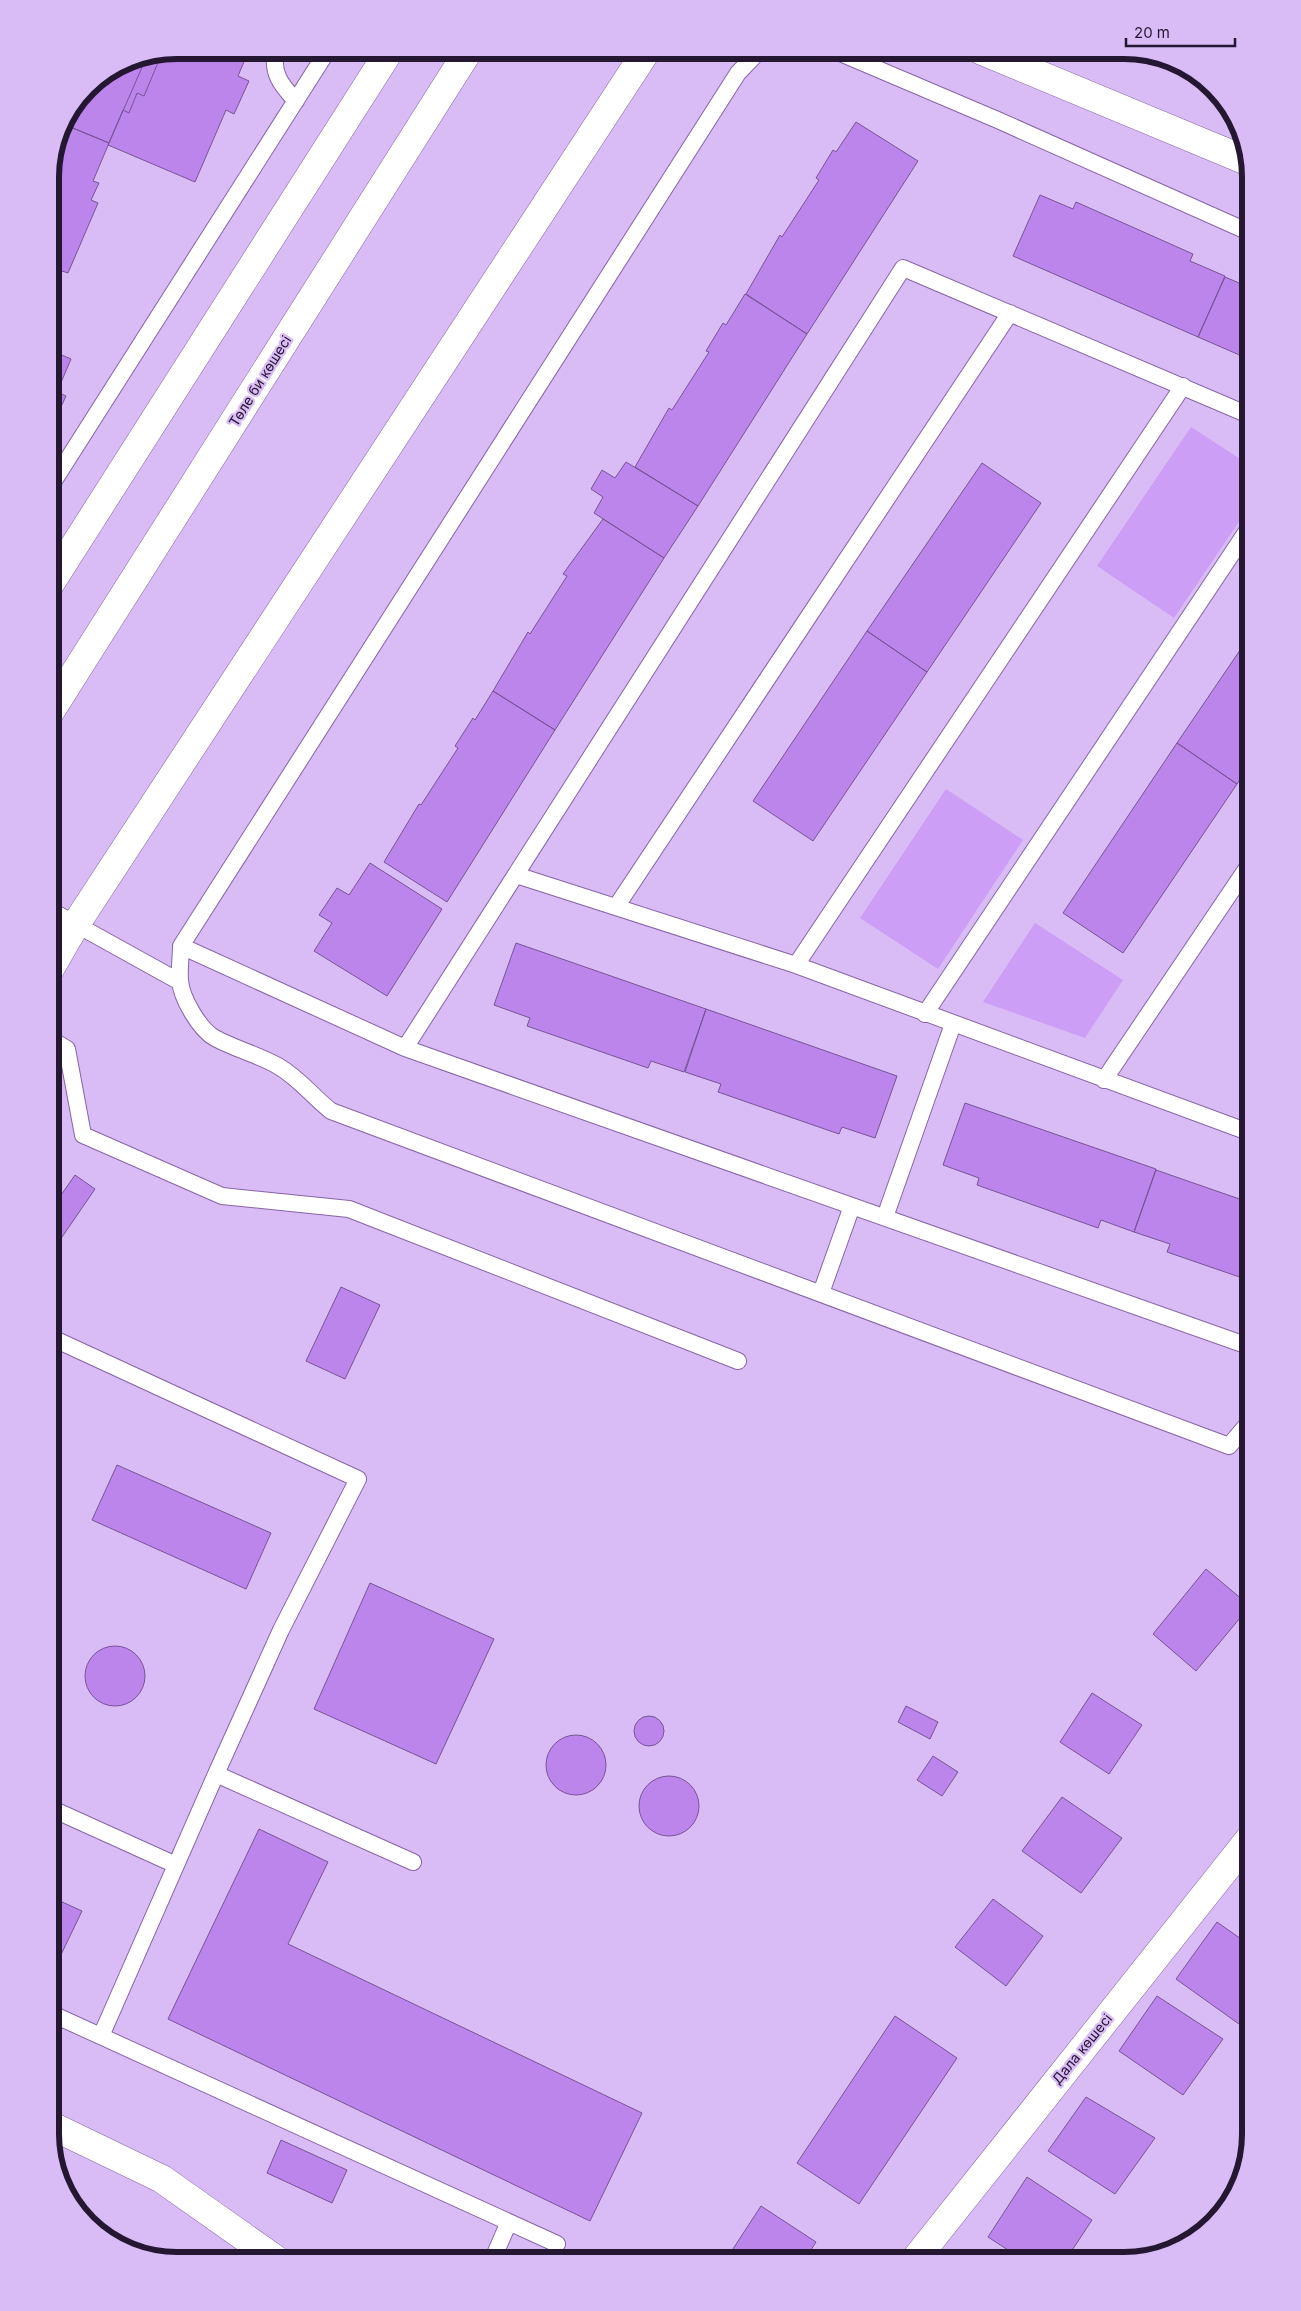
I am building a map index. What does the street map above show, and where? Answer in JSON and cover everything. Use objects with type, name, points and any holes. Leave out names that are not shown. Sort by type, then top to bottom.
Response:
[{"type":"street","points":[[59,570],[384,59]]},
{"type":"street","name":"Төле би көшесі","points":[[59,698],[463,59]]},
{"type":"street","points":[[59,953],[76,924],[641,59]]},
{"type":"street","points":[[1037,60],[1240,158]]},
{"type":"street","name":"Дала көшесі","points":[[921,2252],[1242,1848]]},
{"type":"street","points":[[59,2129],[162,2179],[265,2252]]},
{"type":"lane","points":[[274,59],[280,84],[296,101]]},
{"type":"lane","points":[[59,473],[322,59]]},
{"type":"lane","points":[[752,59],[738,74],[181,946],[180,982],[189,1007],[200,1024],[213,1037],[278,1066],[301,1081],[314,1098],[331,1111],[1229,1446],[1242,1431]]},
{"type":"lane","points":[[854,59],[1000,121],[1242,229]]},
{"type":"lane","points":[[405,1048],[903,268],[1242,412]]},
{"type":"lane","points":[[616,907],[1010,313]]},
{"type":"lane","points":[[796,965],[1183,386]]},
{"type":"lane","points":[[925,1014],[1242,538]]},
{"type":"lane","points":[[516,875],[796,965],[1242,1130]]},
{"type":"lane","points":[[1104,1080],[1242,875]]},
{"type":"lane","points":[[59,915],[180,982]]},
{"type":"lane","points":[[181,946],[405,1048],[1242,1344]]},
{"type":"lane","points":[[885,1217],[952,1024]]},
{"type":"lane","points":[[59,1044],[67,1049],[84,1135],[222,1196],[349,1209],[738,1361]]},
{"type":"lane","points":[[821,1293],[852,1206]]},
{"type":"lane","points":[[59,1341],[358,1478],[281,1630],[101,2036]]},
{"type":"lane","points":[[216,1774],[413,1862]]},
{"type":"lane","points":[[59,1812],[176,1865]]},
{"type":"lane","points":[[59,2017],[508,2224],[557,2244]]},
{"type":"lane","points":[[496,2252],[508,2224]]},
{"type":"shaded area","points":[[1191,427],[1242,460],[1242,517],[1174,618],[1097,566]]},
{"type":"shaded area","points":[[946,789],[1023,840],[938,969],[860,918]]},
{"type":"shaded area","points":[[1035,923],[1123,980],[1085,1038],[983,1002]]},
{"type":"building","points":[[169,59],[245,59],[238,76],[249,81],[234,114],[226,110],[195,182],[108,145],[144,64]]},
{"type":"building","points":[[159,60],[144,96],[137,93],[129,113],[123,110],[109,143],[70,127],[79,111],[88,99],[105,83],[132,68]]},
{"type":"building","points":[[856,122],[918,161],[807,334],[746,294],[780,235],[782,237],[819,180],[816,178],[833,150],[836,152]]},
{"type":"building","points":[[70,127],[109,143],[93,181],[99,183],[91,200],[98,203],[68,273],[62,271],[59,278],[59,169],[63,146]]},
{"type":"building","points":[[1040,195],[1073,209],[1076,202],[1193,254],[1190,261],[1225,276],[1198,337],[1013,256]]},
{"type":"building","points":[[1225,277],[1242,284],[1242,356],[1198,337]]},
{"type":"building","points":[[745,294],[807,334],[698,506],[635,467],[669,408],[672,410],[709,352],[706,351],[723,323],[726,325]]},
{"type":"building","points":[[59,354],[71,359],[59,387]]},
{"type":"building","points":[[59,393],[66,396],[59,411]]},
{"type":"building","points":[[626,462],[698,506],[664,558],[594,513],[603,497],[591,489],[602,470],[615,478]]},
{"type":"building","points":[[982,463],[1041,503],[927,672],[867,631]]},
{"type":"building","points":[[603,519],[664,558],[555,730],[493,691],[528,632],[530,634],[567,576],[563,574]]},
{"type":"building","points":[[867,631],[927,672],[813,841],[753,801]]},
{"type":"building","points":[[1242,647],[1242,776],[1237,784],[1177,743]]},
{"type":"building","points":[[493,691],[555,730],[447,902],[384,862],[419,804],[421,805],[458,748],[455,746],[473,718],[475,720]]},
{"type":"building","points":[[1177,743],[1237,784],[1123,953],[1063,913]]},
{"type":"building","points":[[370,863],[442,909],[387,996],[314,951],[332,923],[319,915],[337,888],[349,895]]},
{"type":"building","points":[[516,943],[706,1009],[684,1072],[651,1061],[648,1068],[527,1026],[530,1018],[494,1005]]},
{"type":"building","points":[[706,1009],[897,1076],[875,1138],[842,1127],[839,1134],[718,1092],[721,1084],[685,1072]]},
{"type":"building","points":[[965,1103],[1156,1169],[1134,1232],[1101,1220],[1098,1228],[977,1185],[979,1178],[943,1165]]},
{"type":"building","points":[[1156,1170],[1242,1200],[1242,1278],[1167,1252],[1170,1244],[1134,1232]]},
{"type":"building","points":[[75,1175],[95,1189],[60,1240],[59,1239],[59,1198]]},
{"type":"building","points":[[341,1287],[380,1305],[345,1379],[306,1361]]},
{"type":"building","points":[[117,1465],[271,1533],[246,1589],[92,1520]]},
{"type":"building","points":[[1206,1569],[1242,1599],[1242,1616],[1196,1671],[1153,1634]]},
{"type":"building","points":[[370,1583],[494,1639],[436,1764],[314,1709]]},
{"type":"building","points":[[109,1646],[121,1646],[137,1654],[143,1664],[145,1676],[143,1688],[137,1698],[121,1706],[109,1706],[93,1698],[85,1682],[85,1670],[93,1654]]},
{"type":"building","points":[[1092,1693],[1142,1725],[1109,1774],[1060,1742]]},
{"type":"building","points":[[906,1706],[938,1722],[930,1739],[898,1722]]},
{"type":"building","points":[[649,1716],[655,1717],[663,1725],[663,1737],[655,1745],[649,1746],[643,1745],[635,1737],[634,1731],[635,1725],[643,1717]]},
{"type":"building","points":[[570,1735],[582,1735],[593,1740],[601,1748],[606,1759],[604,1777],[593,1790],[582,1795],[570,1795],[559,1790],[551,1782],[546,1771],[546,1759],[551,1748],[559,1740]]},
{"type":"building","points":[[933,1756],[958,1772],[942,1796],[917,1780]]},
{"type":"building","points":[[663,1776],[675,1776],[686,1781],[694,1789],[699,1800],[697,1818],[686,1831],[675,1836],[663,1836],[652,1831],[644,1823],[639,1812],[639,1800],[644,1789],[652,1781]]},
{"type":"building","points":[[1062,1797],[1122,1838],[1081,1893],[1022,1851]]},
{"type":"building","points":[[259,1829],[328,1862],[288,1944],[642,2113],[590,2221],[168,2019]]},
{"type":"building","points":[[993,1899],[1043,1936],[1006,1986],[955,1947]]},
{"type":"building","points":[[60,1901],[82,1911],[59,1959]]},
{"type":"building","points":[[1217,1922],[1242,1940],[1242,2020],[1239,2024],[1176,1979]]},
{"type":"building","points":[[1157,1996],[1223,2039],[1183,2095],[1119,2051]]},
{"type":"building","points":[[895,2016],[957,2058],[859,2204],[797,2163]]},
{"type":"building","points":[[1086,2097],[1155,2138],[1115,2194],[1048,2151]]},
{"type":"building","points":[[281,2140],[347,2170],[332,2203],[267,2173]]},
{"type":"building","points":[[1027,2177],[1092,2220],[1071,2252],[1011,2252],[988,2237]]},
{"type":"building","points":[[761,2206],[816,2242],[810,2252],[731,2252]]}]
